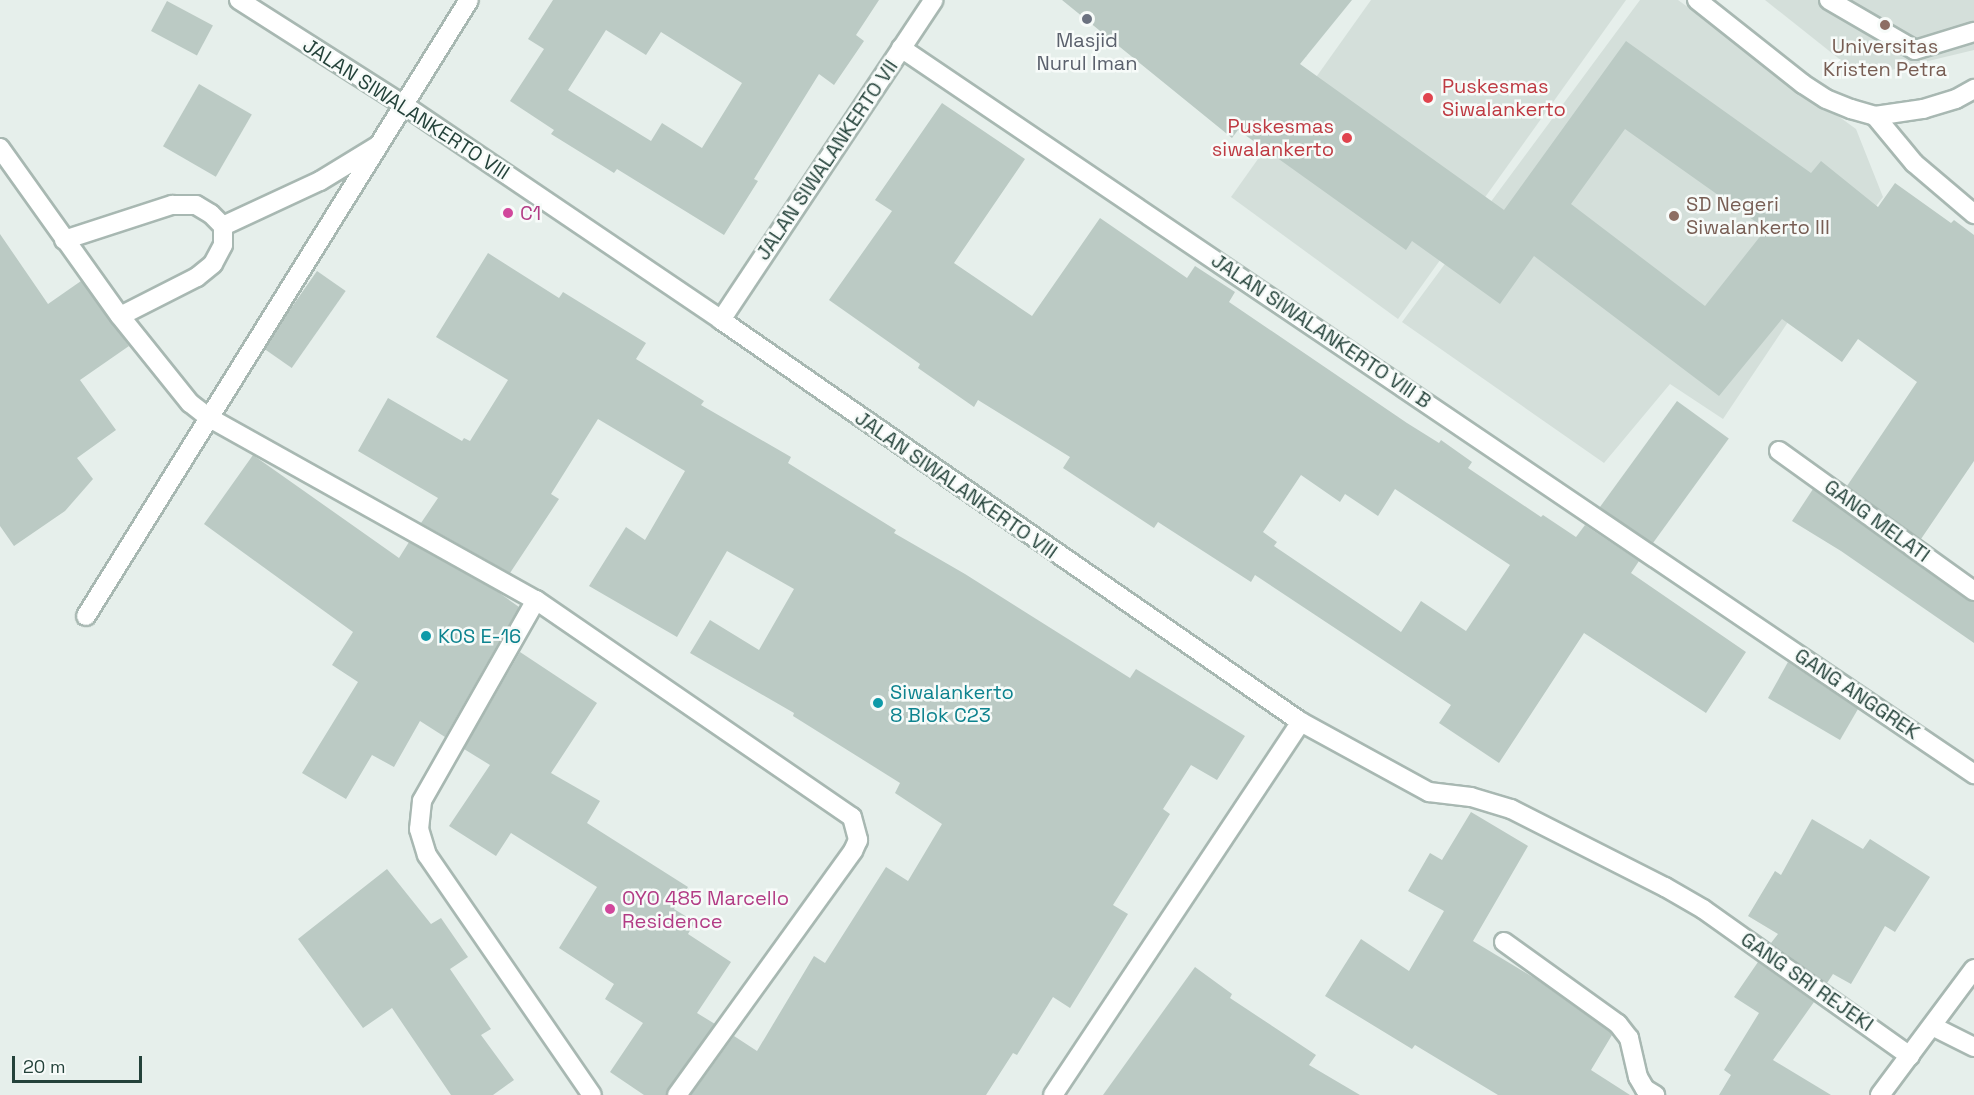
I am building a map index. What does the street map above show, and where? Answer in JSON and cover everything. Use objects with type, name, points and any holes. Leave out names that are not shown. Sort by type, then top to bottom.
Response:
[{"type":"street","name":"JALAN SIWALANKERTO VIII","points":[[239,0],[404,105],[721,320],[1301,722],[1429,792],[1445,796],[1471,797],[1511,809],[1703,909]]},
{"type":"street","points":[[86,616],[469,0]]},
{"type":"street","name":"JALAN SIWALANKERTO VII","points":[[721,320],[934,0]]},
{"type":"street","points":[[1697,0],[1818,94],[1851,109],[1875,116],[1923,109],[1956,99],[1974,89]]},
{"type":"street","points":[[1829,0],[1915,50],[1974,32]]},
{"type":"street","name":"JALAN SIWALANKERTO VIII B","points":[[901,48],[1740,614]]},
{"type":"street","points":[[1875,116],[1914,163],[1974,214]]},
{"type":"street","points":[[223,226],[320,181],[379,145]]},
{"type":"street","points":[[2,157],[178,391],[208,417],[536,600],[845,810],[852,817],[857,828],[858,840],[853,851],[677,1095]]},
{"type":"street","points":[[64,240],[172,204],[196,205],[211,214],[223,226],[223,245],[213,264],[197,277],[120,316]]},
{"type":"street","name":"GANG MELATI","points":[[1779,451],[1974,591]]},
{"type":"street","points":[[536,600],[422,801],[419,829],[427,855],[592,1095]]},
{"type":"street","name":"GANG ANGGREK","points":[[1740,614],[1974,774]]},
{"type":"street","points":[[1053,1095],[1301,722]]},
{"type":"street","name":"GANG SRI REJEKI","points":[[1703,909],[1910,1056]]},
{"type":"street","points":[[1504,942],[1618,1024],[1629,1038],[1638,1077],[1646,1089],[1655,1095]]},
{"type":"street","points":[[1880,1095],[1974,969]]},
{"type":"street","points":[[1932,1026],[1974,1047]]},
{"type":"shaded area","name":"Puskesmas Siwalankerto","points":[[1371,0],[1626,0],[1398,319],[1231,197]]},
{"type":"shaded area","name":"SD Negeri Siwalankerto III","points":[[1640,0],[1678,0],[1856,129],[1883,197],[1788,322],[1723,419],[1670,384],[1604,463],[1402,322]]},
{"type":"shaded area","name":"Universitas Kristen Petra","points":[[1765,0],[1974,0],[1974,50],[1862,77]]},
{"type":"building","points":[[553,0],[879,0],[856,35],[864,41],[834,85],[819,74],[754,179],[758,181],[724,235],[617,169],[614,173],[551,134],[554,130],[510,101],[544,49],[528,39]],"holes":[[[606,30],[646,55],[661,32],[742,83],[702,148],[662,123],[651,141],[568,90]]]},
{"type":"building","points":[[1062,0],[1352,0],[1300,64],[1504,210],[1626,41],[1811,173],[1821,161],[1878,207],[1895,183],[1951,223],[1954,220],[1974,235],[1974,461],[1921,539],[1847,486],[1917,382],[1858,339],[1842,362],[1782,319],[1719,396],[1534,256],[1500,304],[1412,241],[1406,250],[1238,130],[1232,138]],"holes":[[[1625,129],[1766,229],[1705,306],[1571,204]]]},
{"type":"building","points":[[167,1],[213,25],[197,55],[151,31]]},
{"type":"building","points":[[199,84],[252,114],[216,177],[163,146]]},
{"type":"building","points":[[942,103],[1025,159],[954,263],[1032,316],[1100,218],[1187,278],[1195,266],[1235,292],[1229,302],[1407,423],[1439,443],[1441,440],[1472,462],[1468,468],[1541,517],[1543,515],[1576,537],[1585,525],[1639,561],[1631,573],[1746,652],[1706,713],[1584,633],[1499,763],[1439,723],[1451,705],[1255,575],[1251,582],[1158,522],[1154,528],[1063,468],[1070,457],[978,400],[974,407],[918,368],[920,364],[829,300],[892,211],[875,200]],"holes":[[[1301,475],[1340,502],[1345,494],[1378,516],[1395,489],[1510,565],[1466,631],[1421,601],[1401,632],[1274,546],[1277,542],[1263,532]]]},
{"type":"building","points":[[0,234],[48,304],[81,281],[129,346],[80,380],[116,430],[77,458],[93,479],[65,511],[14,546],[0,526]]},
{"type":"building","points":[[488,253],[559,298],[563,292],[646,343],[636,359],[704,401],[701,405],[791,457],[788,463],[896,530],[894,533],[965,574],[1130,678],[1136,669],[1245,736],[1217,780],[1191,765],[1163,809],[1170,814],[1113,905],[1128,914],[1070,1008],[1053,997],[1017,1055],[1013,1053],[986,1095],[691,1095],[734,1036],[757,1051],[814,956],[825,963],[886,867],[908,881],[942,824],[895,793],[900,783],[793,716],[794,713],[690,653],[710,620],[759,650],[794,589],[727,551],[677,637],[589,586],[626,527],[645,540],[685,471],[598,419],[551,494],[559,499],[510,573],[421,523],[438,498],[358,451],[388,398],[462,441],[464,438],[470,441],[508,380],[436,337]]},
{"type":"building","points":[[317,271],[346,291],[292,368],[263,348]]},
{"type":"building","points":[[1677,401],[1729,439],[1651,545],[1599,508]]},
{"type":"building","points":[[253,455],[399,558],[409,542],[498,592],[519,607],[445,737],[420,721],[394,767],[372,755],[346,799],[302,773],[358,682],[332,665],[353,632],[204,524]]},
{"type":"building","points":[[1813,489],[1967,600],[1974,602],[1974,643],[1841,551],[1792,521]]},
{"type":"building","points":[[520,652],[597,703],[551,773],[600,801],[587,823],[688,887],[674,909],[695,922],[688,934],[731,962],[697,1013],[715,1024],[666,1095],[644,1095],[610,1072],[643,1023],[605,999],[614,984],[559,948],[597,887],[511,833],[496,856],[449,826],[490,765],[464,749]]},
{"type":"building","points":[[1788,662],[1858,709],[1840,740],[1768,698]]},
{"type":"building","points":[[1471,812],[1528,846],[1473,941],[1536,979],[1610,1032],[1612,1035],[1591,1070],[1630,1095],[1498,1095],[1415,1045],[1412,1049],[1325,996],[1361,939],[1409,971],[1444,911],[1408,891],[1430,853],[1442,860]]},
{"type":"building","points":[[1812,819],[1863,849],[1870,839],[1930,877],[1895,932],[1885,926],[1851,984],[1833,974],[1827,983],[1771,943],[1778,934],[1748,916],[1775,871],[1781,875]]},
{"type":"building","points":[[387,869],[431,924],[441,918],[468,957],[450,969],[491,1029],[481,1035],[514,1080],[493,1095],[451,1095],[392,1008],[363,1028],[298,939]]},
{"type":"building","points":[[1758,962],[1814,1002],[1773,1060],[1831,1095],[1719,1095],[1731,1075],[1724,1070],[1759,1013],[1734,997]]},
{"type":"building","points":[[1195,967],[1232,994],[1230,998],[1316,1055],[1309,1065],[1360,1095],[1103,1095]]},
{"type":"place","name":"Masjid Nurul Iman","points":[[1087,19]]},
{"type":"place","name":"Universitas Kristen Petra","points":[[1885,25]]},
{"type":"place","name":"Puskesmas Siwalankerto","points":[[1428,98]]},
{"type":"place","name":"Puskesmas siwalankerto","points":[[1347,138]]},
{"type":"place","name":"C1","points":[[508,213]]},
{"type":"place","name":"SD Negeri Siwalankerto III","points":[[1674,216]]},
{"type":"place","name":"KOS E-16","points":[[426,636]]},
{"type":"place","name":"Siwalankerto 8 Blok C23","points":[[878,703]]},
{"type":"place","name":"OYO 485 Marcello Residence","points":[[610,909]]}]
